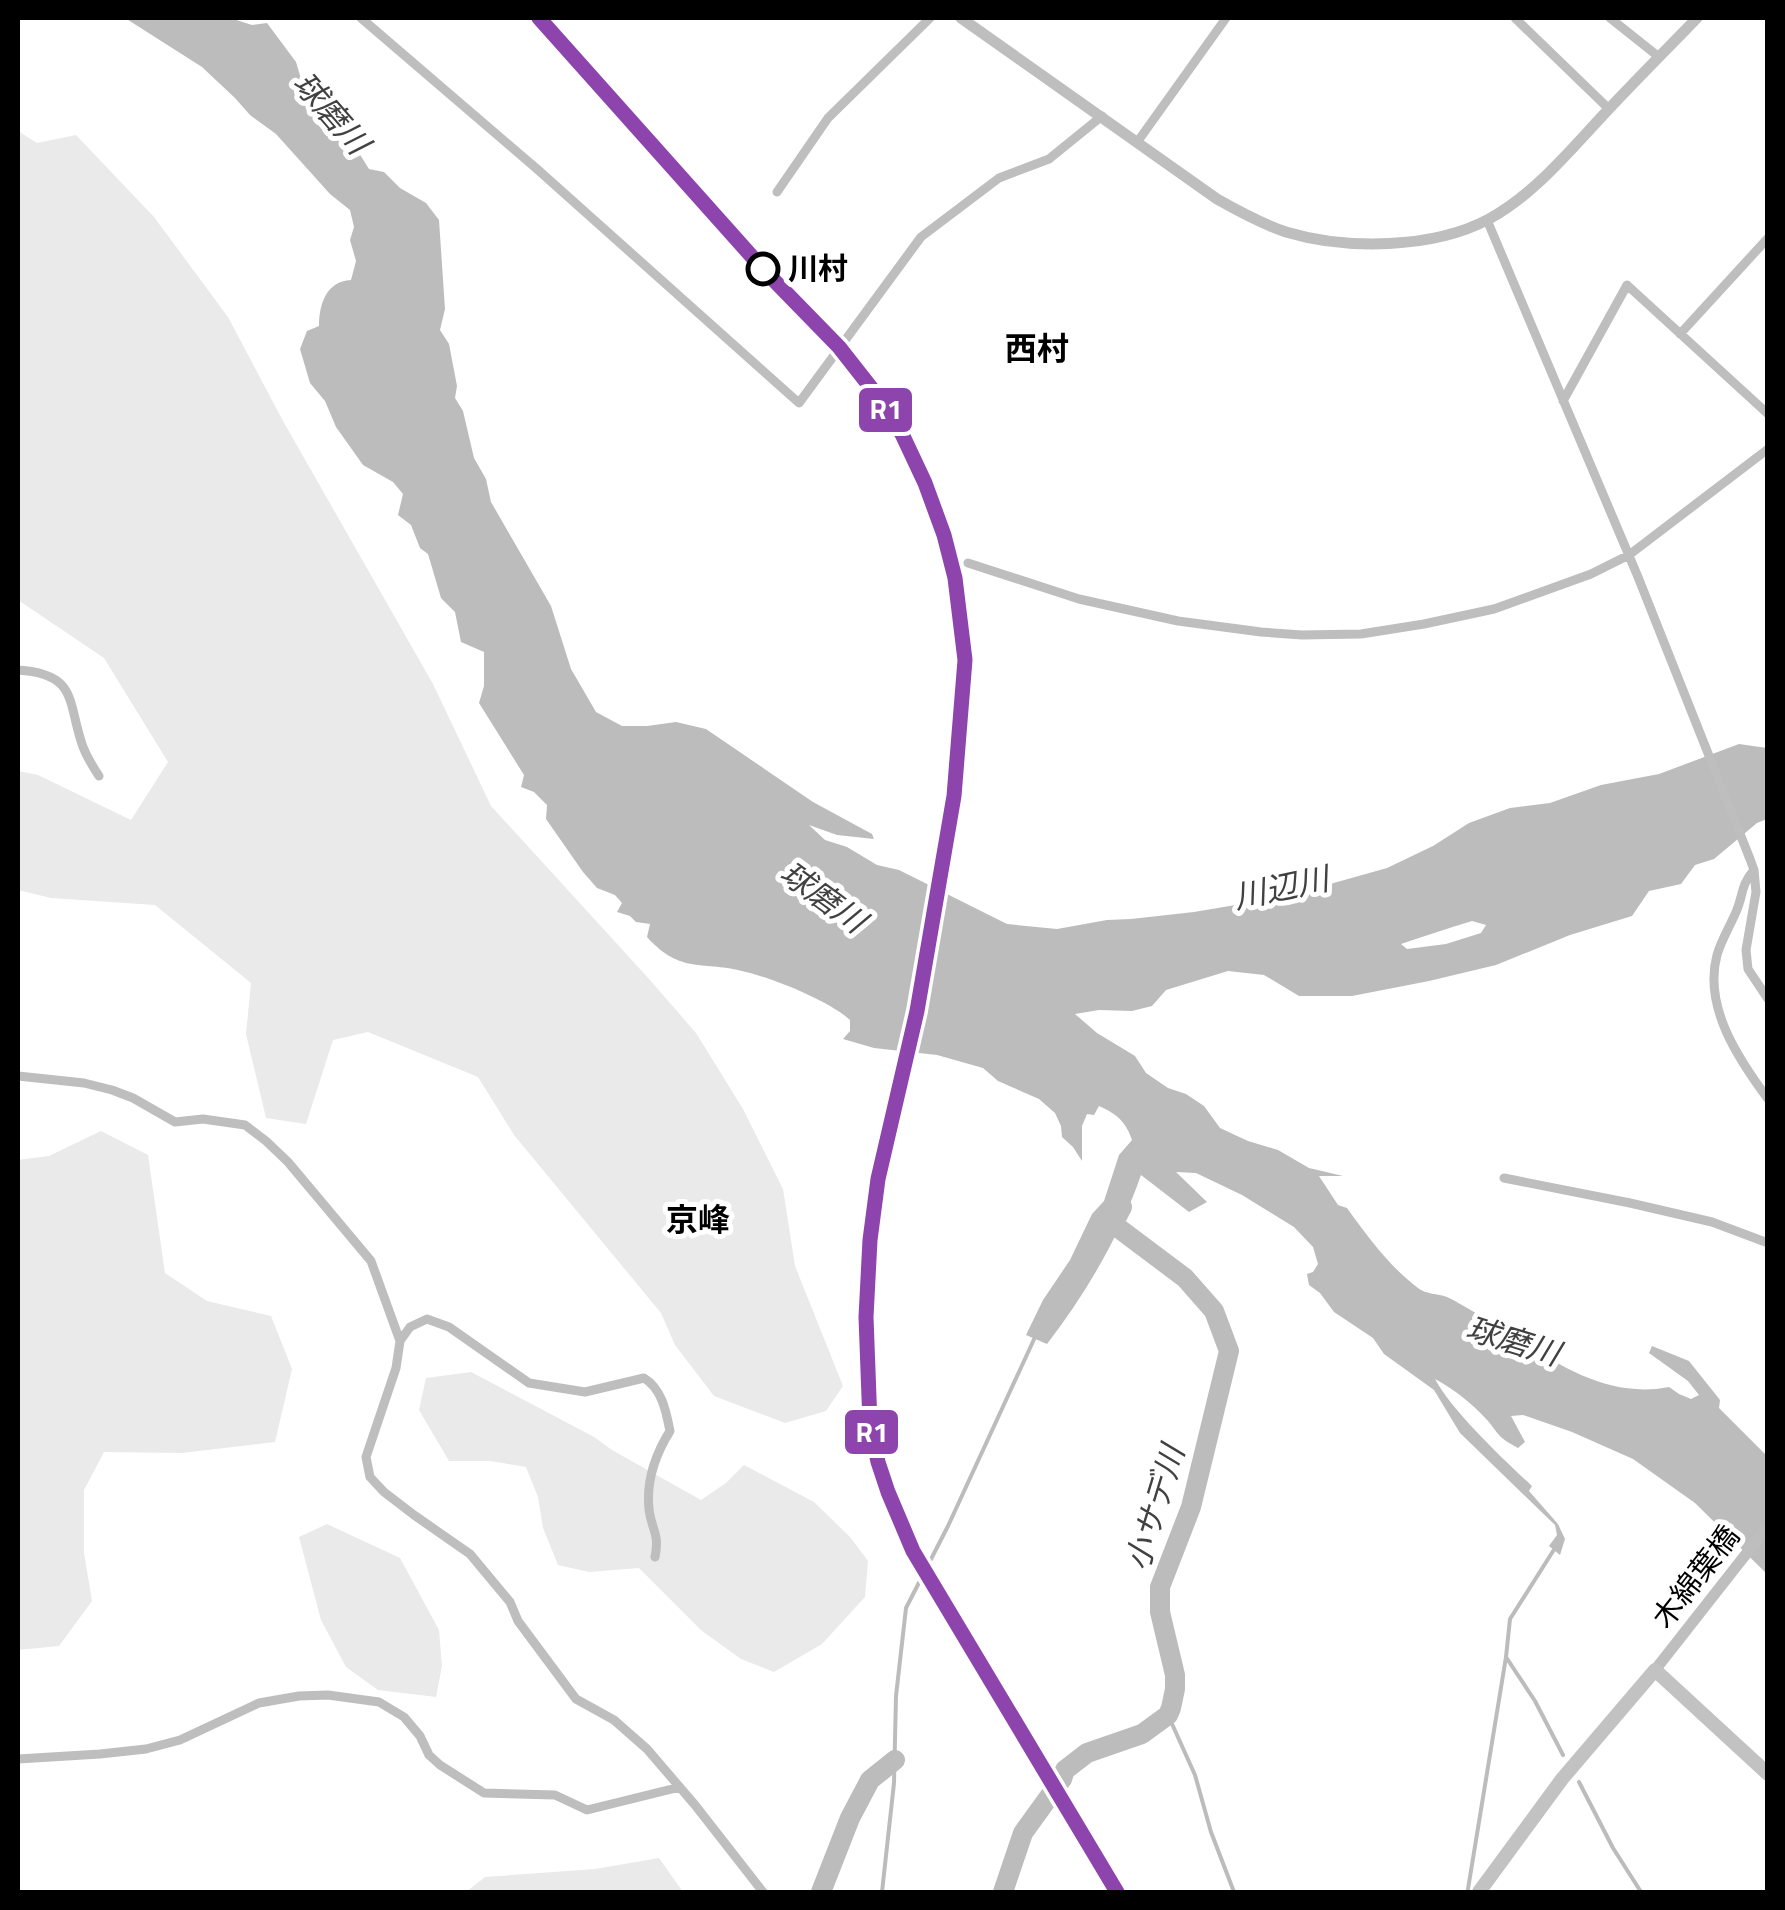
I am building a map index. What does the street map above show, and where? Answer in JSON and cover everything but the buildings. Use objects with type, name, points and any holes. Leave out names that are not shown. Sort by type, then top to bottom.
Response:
[{"type":"main road","points":[[1479,1892],[1562,1779],[1660,1664],[1768,1774]]},
{"type":"street","points":[[361,18],[537,169],[799,404],[921,238],[999,178],[1049,160],[1102,116]]},
{"type":"street","points":[[778,192],[828,118],[930,18]]},
{"type":"street","points":[[962,18],[1218,199],[1287,232],[1348,242],[1410,241],[1487,220],[1521,197],[1556,165],[1698,18]]},
{"type":"street","points":[[1138,141],[1226,18]]},
{"type":"street","points":[[1515,18],[1609,109]]},
{"type":"street","points":[[1610,18],[1659,57]]},
{"type":"street","points":[[1487,220],[1629,555],[1754,870],[1756,892],[1746,950],[1748,969],[1768,999]]},
{"type":"street","points":[[1680,334],[1768,238]]},
{"type":"street","points":[[1564,401],[1627,286],[1768,414]]},
{"type":"street","points":[[968,563],[1079,599],[1178,621],[1302,635],[1360,634],[1494,609],[1552,590],[1629,555],[1768,449]]},
{"type":"street","points":[[18,670],[54,678],[63,686],[71,698],[84,749],[98,776]]},
{"type":"street","points":[[1754,870],[1744,882],[1741,900],[1717,955],[1714,983],[1722,1020],[1733,1044],[1768,1100]]},
{"type":"street","points":[[18,1076],[112,1090],[174,1122],[204,1118],[245,1125],[288,1162],[371,1261],[400,1340],[396,1368],[366,1457],[370,1477],[414,1516],[470,1554],[510,1602],[518,1621],[576,1698],[614,1720],[647,1749],[763,1892]]},
{"type":"street","points":[[1504,1178],[1712,1222],[1768,1243]]},
{"type":"street","points":[[400,1340],[410,1327],[427,1320],[449,1327],[530,1383],[585,1392],[644,1378],[656,1385],[670,1431],[652,1465],[649,1510],[658,1536],[655,1556]]},
{"type":"street","name":"木綿葉橋","points":[[1660,1664],[1768,1526]]},
{"type":"street","points":[[18,1759],[146,1748],[180,1740],[258,1703],[328,1696],[379,1702],[404,1717],[420,1736],[428,1754],[484,1793],[555,1795],[587,1810],[680,1787]]},
{"type":"shaded area","points":[[18,131],[37,143],[76,135],[154,217],[228,317],[433,684],[491,806],[696,1033],[743,1109],[783,1189],[795,1266],[843,1386],[826,1411],[785,1423],[714,1396],[675,1345],[661,1313],[514,1135],[478,1077],[368,1032],[333,1040],[306,1124],[266,1118],[246,1034],[251,983],[155,905],[51,898],[18,890],[18,771],[38,775],[131,820],[168,762],[104,658],[18,600]]},
{"type":"shaded area","points":[[101,1131],[148,1155],[165,1273],[207,1301],[271,1316],[292,1369],[275,1442],[182,1453],[104,1452],[84,1490],[84,1553],[92,1601],[59,1646],[18,1650],[18,1160],[49,1156]]},
{"type":"shaded area","points":[[471,1372],[594,1437],[701,1500],[744,1465],[814,1502],[868,1561],[865,1597],[822,1644],[774,1672],[741,1659],[702,1631],[639,1568],[589,1572],[558,1565],[526,1467],[490,1461],[449,1461],[419,1410],[426,1378]]},
{"type":"shaded area","points":[[327,1524],[400,1558],[439,1630],[442,1666],[436,1697],[378,1690],[346,1667],[321,1620],[299,1537]]},
{"type":"shaded area","points":[[659,1858],[683,1892],[466,1892],[485,1877],[595,1869]]},
{"type":"water","name":"球磨川","points":[[125,18],[230,18],[252,25],[267,23],[296,62],[304,89],[325,88],[341,103],[347,131],[369,169],[384,172],[400,188],[426,203],[439,220],[445,309],[440,330],[449,344],[457,386],[455,398],[463,411],[474,458],[486,479],[491,502],[551,606],[571,669],[596,712],[622,726],[676,722],[706,729],[813,802],[872,834],[874,839],[837,835],[809,825],[825,840],[847,847],[877,865],[899,870],[1007,924],[1057,929],[1265,900],[1387,868],[1469,823],[1510,808],[1550,803],[1601,785],[1659,774],[1739,744],[1767,748],[1767,819],[1714,859],[1695,865],[1681,884],[1649,891],[1632,916],[1570,935],[1496,965],[1352,996],[1299,996],[1264,975],[1228,971],[1166,990],[1152,1006],[1075,1014],[1135,1056],[1146,1073],[1204,1106],[1220,1128],[1278,1150],[1309,1168],[1343,1176],[1319,1176],[1338,1205],[1347,1208],[1388,1261],[1421,1290],[1454,1300],[1566,1368],[1616,1386],[1669,1387],[1691,1399],[1699,1395],[1688,1381],[1649,1353],[1652,1346],[1689,1361],[1720,1400],[1719,1408],[1767,1456],[1767,1574],[1695,1503],[1633,1459],[1523,1415],[1511,1416],[1525,1442],[1518,1448],[1500,1436],[1470,1403],[1435,1379],[1466,1420],[1532,1486],[1529,1491],[1558,1524],[1565,1539],[1560,1555],[1549,1546],[1557,1535],[1555,1525],[1460,1433],[1434,1390],[1384,1354],[1373,1338],[1334,1312],[1309,1285],[1307,1274],[1318,1264],[1313,1247],[1294,1227],[1196,1173],[1176,1172],[1207,1202],[1189,1212],[1141,1175],[1112,1242],[1061,1325],[1047,1344],[1026,1335],[1092,1214],[1104,1201],[1119,1155],[1132,1140],[1127,1128],[1099,1106],[1094,1115],[1087,1114],[1082,1126],[1082,1161],[1062,1137],[1055,1113],[1039,1099],[998,1081],[983,1068],[937,1055],[874,1048],[843,1039],[850,1031],[850,1020],[829,1005],[758,975],[682,962],[647,937],[650,924],[617,912],[622,903],[615,895],[597,888],[583,872],[546,819],[547,805],[534,792],[521,787],[524,775],[479,703],[484,686],[484,652],[461,642],[455,612],[441,598],[428,554],[420,548],[411,525],[398,515],[403,494],[393,482],[363,465],[310,383],[300,349],[307,331],[319,326],[320,310],[330,289],[351,280],[356,261],[350,240],[354,227],[350,210],[330,194],[276,134],[250,115],[202,67]],"holes":[[[1472,921],[1486,925],[1481,933],[1446,944],[1407,949],[1401,944]]]},
{"type":"waterway","name":"小サデ川","points":[[1003,1892],[1023,1833],[1065,1770],[1087,1753],[1142,1734],[1168,1715],[1175,1689],[1160,1612],[1160,1587],[1191,1507],[1229,1351],[1214,1311],[1185,1278],[1113,1224],[1122,1207]]},
{"type":"waterway","points":[[882,1892],[906,1608],[1036,1335]]},
{"type":"waterway","points":[[1468,1889],[1510,1619],[1555,1548]]},
{"type":"waterway","points":[[1506,1657],[1563,1755]]},
{"type":"waterway","points":[[1168,1715],[1195,1775],[1234,1892]]},
{"type":"waterway","points":[[821,1892],[850,1818],[870,1780],[895,1760]]},
{"type":"waterway","points":[[1579,1782],[1641,1892]]},
{"type":"transit line","name":"R1","points":[[539,18],[763,269],[839,347],[872,389],[902,434],[944,535],[955,578],[965,660],[954,796],[917,1011],[878,1179],[866,1317],[870,1424],[888,1492],[913,1551],[1117,1892]]},
{"type":"place","name":"川村","points":[[763,269]]},
{"type":"district","name":"西村","points":[[1037,349]]},
{"type":"district","name":"京峰","points":[[698,1220]]},
{"type":"water label","name":"川辺川","points":[[1281,888]]}]
